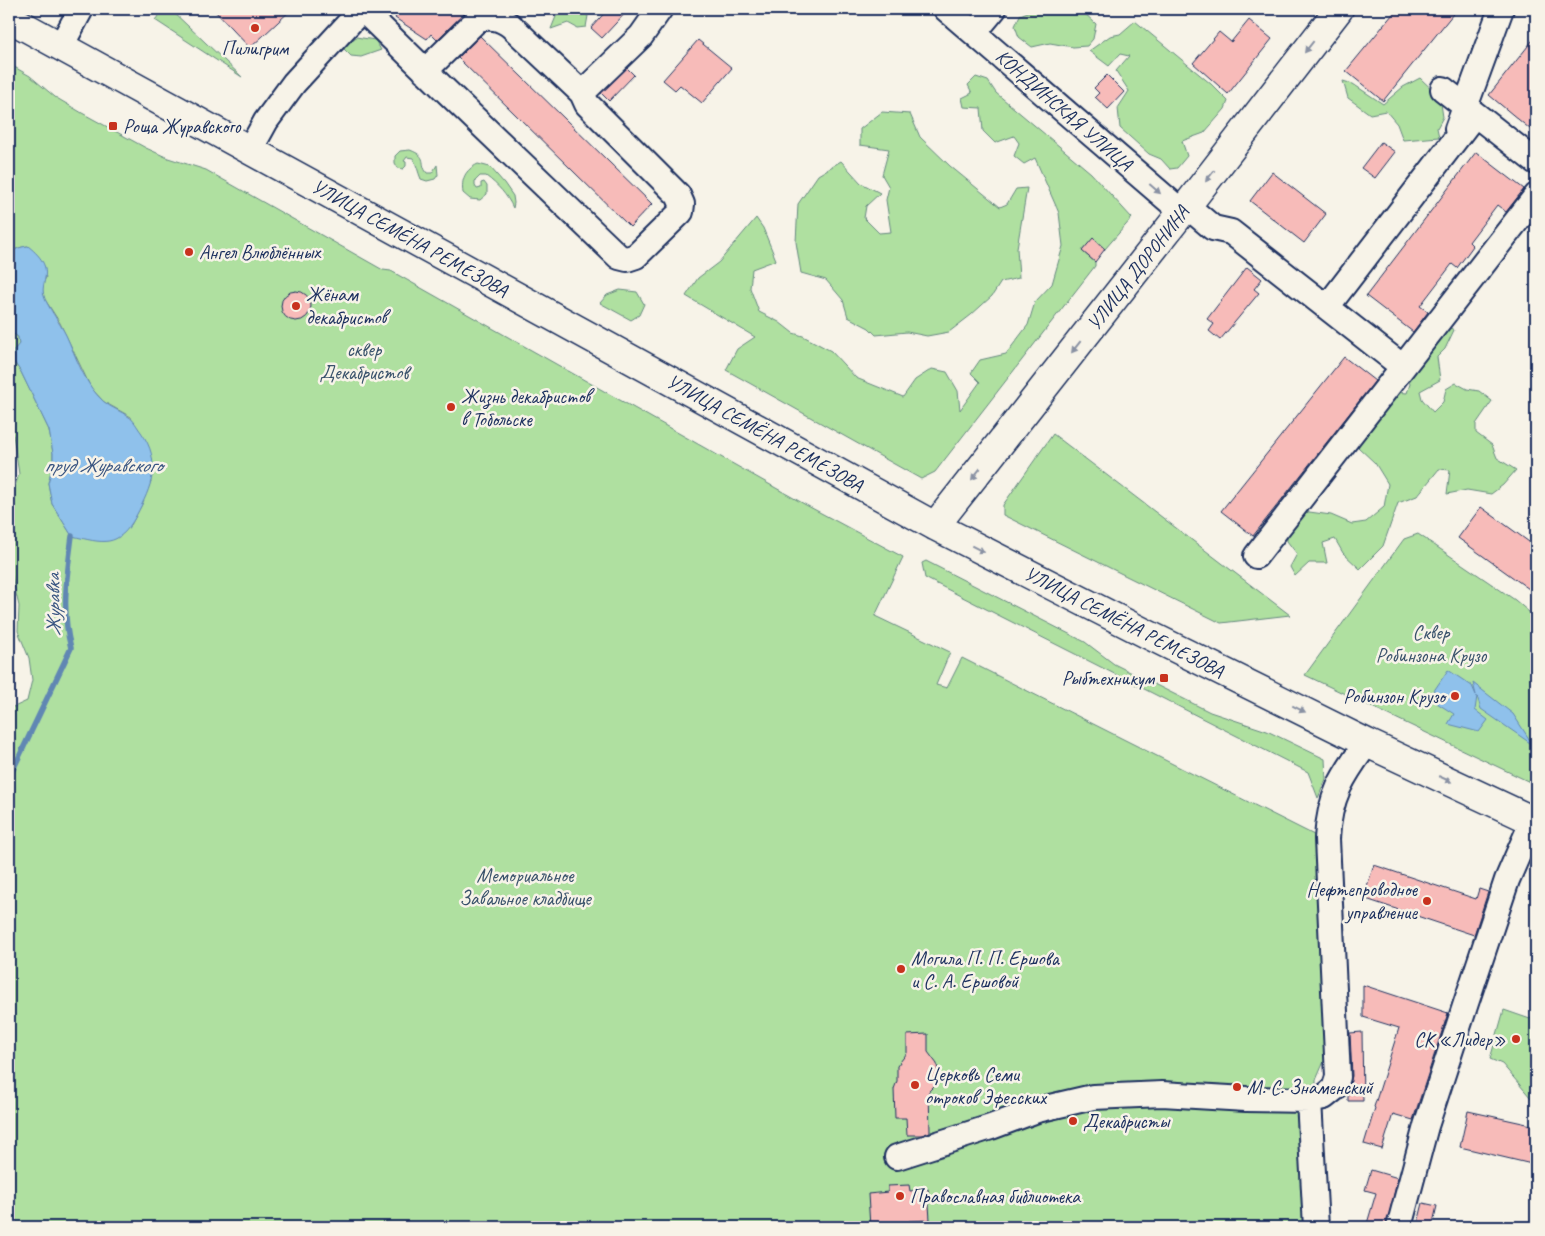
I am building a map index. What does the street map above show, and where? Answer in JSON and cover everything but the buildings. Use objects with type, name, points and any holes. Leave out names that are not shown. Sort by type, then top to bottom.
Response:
[{"type":"main road","name":"УЛИЦА ДОРОНИНА","points":[[935,526],[1339,9]]},
{"type":"main road","name":"УЛИЦА СЕМЁНА РЕМЕЗОВА","points":[[9,18],[935,526],[1147,634],[1368,743],[1535,821]]},
{"type":"main road","points":[[9,25],[52,42]]},
{"type":"street","points":[[52,42],[81,9]]},
{"type":"street","points":[[250,150],[266,121],[294,83],[362,9],[425,71],[619,257],[627,260],[636,256],[681,212],[682,204],[678,195],[587,104],[582,93],[511,26],[501,19],[490,17],[478,19],[425,71]]},
{"type":"street","points":[[582,93],[641,36],[660,9]]},
{"type":"street","name":"КОНДИНСКАЯ УЛИЦА","points":[[946,9],[1184,209],[1213,228],[1231,232],[1403,367]]},
{"type":"street","points":[[974,33],[994,9]]},
{"type":"street","points":[[1327,307],[1451,145],[1470,110],[1501,9]]},
{"type":"street","points":[[1443,88],[1536,162]]},
{"type":"street","points":[[1256,556],[1536,196]]},
{"type":"street","points":[[897,1157],[1038,1110],[1093,1097],[1162,1094],[1246,1099],[1308,1100],[1324,1097],[1334,1089],[1338,1077],[1327,839],[1328,817],[1338,790],[1350,766],[1368,743]]},
{"type":"street","points":[[1399,1227],[1426,1126],[1507,880],[1535,821]]},
{"type":"street","points":[[1308,1100],[1316,1227]]},
{"type":"green space","points":[[164,9],[170,9],[242,77],[155,20]]},
{"type":"green space","points":[[554,9],[578,9],[588,16],[586,27],[577,28],[568,23],[551,29],[557,14]]},
{"type":"green space","points":[[1029,9],[1080,9],[1096,24],[1093,39],[1087,46],[1073,47],[1050,43],[1032,47],[1019,37],[1015,26],[1020,15],[1030,11]]},
{"type":"green space","points":[[1135,21],[1211,84],[1228,101],[1225,109],[1204,133],[1182,141],[1187,156],[1177,168],[1170,169],[1161,159],[1149,154],[1120,128],[1118,108],[1129,91],[1116,71],[1129,56],[1120,54],[1109,66],[1089,51],[1110,36],[1120,34]]},
{"type":"green space","points":[[356,37],[375,40],[381,50],[361,57],[351,56],[343,48]]},
{"type":"green space","name":"Мемориальное Завальное кладбище","points":[[9,64],[30,76],[55,97],[82,113],[146,148],[168,158],[206,170],[383,270],[391,271],[806,505],[903,557],[875,616],[950,652],[936,685],[947,688],[962,658],[1314,835],[1325,1059],[1316,1080],[1324,1227],[9,1227],[9,705],[14,707],[27,701],[32,680],[29,658],[18,631],[19,606],[9,564],[9,504],[19,474],[13,435],[9,432],[9,335],[14,334],[18,337],[19,344],[14,362],[21,372],[49,430],[53,464],[48,483],[52,504],[72,536],[131,525],[151,481],[131,417],[104,402],[91,388],[60,323],[44,298],[42,286],[46,277],[28,246],[17,249],[9,255]]},
{"type":"green space","points":[[976,77],[988,81],[996,93],[1091,173],[1132,218],[1105,249],[1093,239],[1082,251],[1095,262],[1095,266],[935,472],[921,479],[726,370],[737,349],[755,337],[686,296],[698,278],[719,262],[756,218],[763,228],[776,260],[752,269],[750,288],[759,312],[779,322],[793,333],[803,336],[831,351],[856,378],[903,397],[915,380],[932,369],[947,372],[958,391],[960,410],[980,382],[971,373],[980,360],[1006,354],[1028,325],[1035,302],[1052,284],[1063,246],[1059,213],[1035,158],[1024,164],[1014,156],[1019,143],[1014,136],[995,143],[983,131],[981,108],[964,107],[962,98],[972,93],[968,85]]},
{"type":"green space","points":[[1420,78],[1440,97],[1443,117],[1437,128],[1439,137],[1403,140],[1397,124],[1386,111],[1370,114],[1348,98],[1343,81],[1353,84],[1383,104],[1403,87]]},
{"type":"green space","points":[[882,112],[910,114],[920,137],[950,166],[1000,207],[1007,204],[1016,189],[1027,188],[1017,248],[1019,278],[1001,282],[992,296],[949,332],[927,336],[907,332],[876,335],[869,328],[848,317],[843,300],[826,280],[801,273],[796,242],[798,204],[818,175],[841,161],[861,183],[880,193],[866,206],[864,218],[879,233],[891,232],[886,200],[889,187],[882,175],[889,149],[860,145],[860,129]]},
{"type":"green space","points":[[410,150],[420,155],[427,173],[432,173],[437,165],[438,175],[435,179],[427,181],[421,179],[413,158],[407,157],[404,161],[406,166],[403,169],[398,168],[395,163],[395,156],[400,151]]},
{"type":"green space","points":[[478,164],[490,167],[504,183],[513,196],[513,208],[502,190],[486,176],[480,176],[475,181],[477,189],[481,188],[481,183],[484,182],[487,186],[487,194],[480,200],[470,199],[463,193],[463,179],[470,169]]},
{"type":"green space","points":[[620,290],[637,292],[644,304],[639,315],[631,320],[600,303],[607,295]]},
{"type":"green space","points":[[1443,324],[1454,330],[1445,349],[1437,357],[1440,380],[1420,391],[1422,399],[1433,412],[1443,402],[1446,389],[1456,383],[1467,389],[1479,391],[1492,401],[1476,424],[1476,433],[1492,445],[1497,458],[1516,470],[1503,485],[1491,494],[1467,490],[1447,494],[1450,470],[1439,469],[1417,496],[1398,503],[1383,546],[1360,569],[1343,553],[1335,539],[1323,543],[1327,563],[1309,563],[1295,576],[1290,567],[1297,554],[1287,541],[1287,526],[1302,511],[1331,515],[1352,524],[1366,522],[1384,507],[1388,484],[1375,463],[1358,447],[1362,431],[1392,392],[1407,393],[1410,384],[1407,372]]},
{"type":"green space","points":[[1053,434],[1290,615],[1221,623],[1003,515],[1003,505]]},
{"type":"green space","name":"Сквер Робинзона Крузо","points":[[1418,534],[1515,600],[1536,618],[1536,785],[1305,675],[1404,539]]},
{"type":"green space","points":[[926,561],[1085,642],[1114,664],[1210,712],[1267,731],[1325,759],[1326,779],[1318,798],[1308,772],[925,578],[922,563]]},
{"type":"green space","name":"СК «Лидер»","points":[[1504,1010],[1530,1019],[1536,1012],[1536,1104],[1502,1064],[1490,1059]]},
{"type":"water","name":"пруд Журавского","points":[[28,246],[39,256],[44,264],[46,273],[43,289],[44,296],[66,335],[86,379],[103,401],[132,420],[141,432],[151,454],[152,474],[142,505],[129,527],[116,539],[101,541],[72,536],[52,504],[48,483],[53,464],[49,430],[21,372],[14,362],[14,350],[19,344],[18,337],[14,334],[9,335],[9,255],[17,249]]},
{"type":"water","points":[[1448,670],[1472,686],[1476,695],[1473,683],[1513,714],[1533,745],[1481,709],[1477,696],[1475,710],[1488,720],[1479,732],[1448,724],[1454,714],[1429,698]]},
{"type":"waterway","name":"Журавка","points":[[9,778],[71,648],[66,620],[66,606],[72,536]]},
{"type":"place","name":"Пилигрим","points":[[255,28]]},
{"type":"place","name":"Роща Журавского","points":[[113,126]]},
{"type":"place","name":"Ангел Влюблённых","points":[[189,252]]},
{"type":"place","name":"Жёнам декабристов","points":[[296,306]]},
{"type":"place","name":"Жизнь декабристов в Тобольске","points":[[451,407]]},
{"type":"place","name":"Рыбтехникум","points":[[1164,678]]},
{"type":"place","name":"Робинзон Крузо","points":[[1455,696]]},
{"type":"place","name":"Нефтепроводное управление","points":[[1427,901]]},
{"type":"place","name":"Могила П. П. Ершова и С. А. Ершовой","points":[[901,969]]},
{"type":"place","name":"СК «Лидер»","points":[[1516,1039]]},
{"type":"place","name":"Церковь Семи отроков Эфесских","points":[[915,1085]]},
{"type":"place","name":"М. С. Знаменский","points":[[1237,1087]]},
{"type":"place","name":"Декабристы","points":[[1073,1121]]},
{"type":"place","name":"Православная библиотека","points":[[900,1196]]},
{"type":"park label","name":"сквер Декабристов","points":[[364,360]]}]
